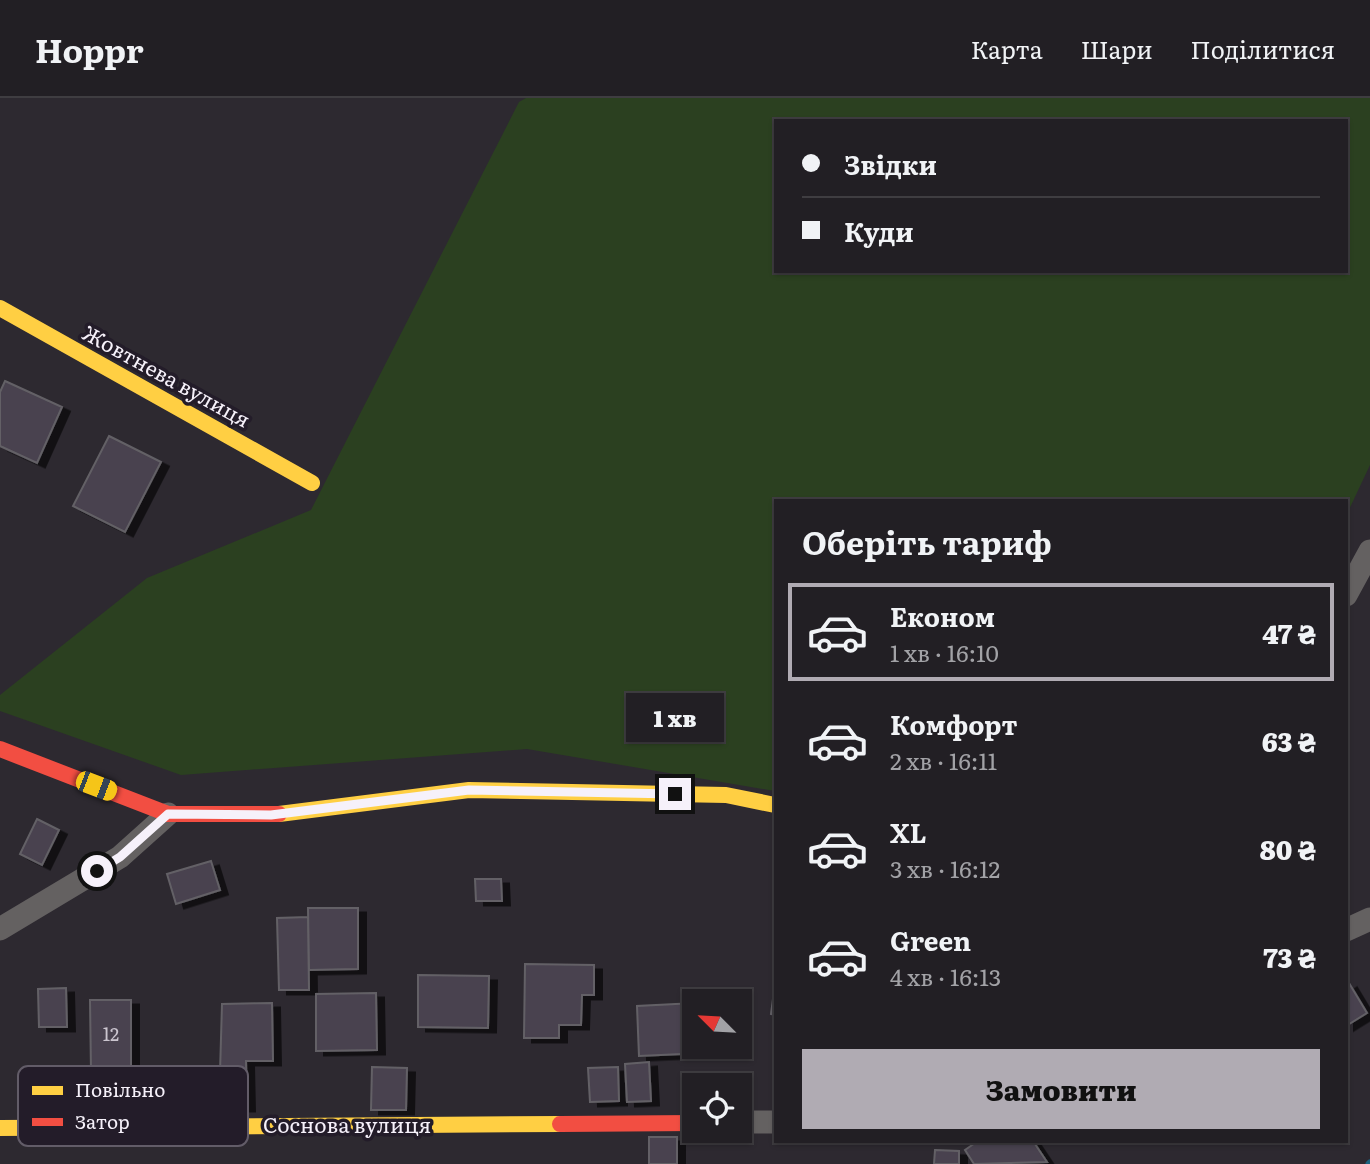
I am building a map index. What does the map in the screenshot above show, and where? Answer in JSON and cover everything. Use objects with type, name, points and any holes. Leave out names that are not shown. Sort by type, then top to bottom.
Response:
[{"type":"street","name":"Жовтнева вулиця","points":[[0,308],[312,483]]},
{"type":"street","points":[[1348,591],[1370,551]]},
{"type":"street","points":[[0,749],[168,814],[271,815],[469,790],[726,795],[774,805]]},
{"type":"street","points":[[0,929],[120,857],[168,814]]},
{"type":"street","points":[[1348,929],[1370,919]]},
{"type":"street","points":[[752,1122],[774,1122]]},
{"type":"street","name":"Соснова вулиця","points":[[248,1126],[682,1123]]},
{"type":"street","name":"Соснова вулиця","points":[[0,1128],[18,1128]]},
{"type":"green space","points":[[526,98],[1370,98],[1370,465],[1348,512],[1348,499],[774,499],[774,791],[527,749],[181,775],[0,711],[0,695],[147,578],[311,510],[519,102]]},
{"type":"building","points":[[5,381],[62,407],[37,463],[0,446],[0,392]]},
{"type":"building","points":[[109,436],[161,462],[125,532],[73,506]]},
{"type":"building","points":[[37,819],[59,830],[42,865],[20,854]]},
{"type":"building","points":[[211,861],[220,890],[176,904],[167,874]]},
{"type":"building","points":[[475,879],[501,879],[502,901],[476,901]]},
{"type":"building","points":[[308,908],[358,908],[358,969],[309,970]]},
{"type":"building","points":[[308,917],[309,990],[279,990],[277,918]]},
{"type":"building","points":[[525,964],[594,965],[594,995],[582,995],[581,1025],[559,1025],[559,1038],[524,1038]]},
{"type":"building","points":[[418,975],[489,976],[488,1028],[418,1027]]},
{"type":"building","points":[[1348,984],[1367,1013],[1348,1025]]},
{"type":"building","points":[[66,988],[67,1027],[39,1027],[38,989]]},
{"type":"building","points":[[774,992],[774,1015],[771,1014]]},
{"type":"building","points":[[376,993],[377,1050],[316,1051],[316,994]]},
{"type":"building","points":[[90,1000],[131,1000],[131,1066],[91,1066]]},
{"type":"building","points":[[272,1003],[273,1061],[246,1061],[246,1066],[220,1066],[222,1004]]},
{"type":"building","points":[[682,1004],[682,1054],[639,1056],[637,1006]]},
{"type":"building","points":[[649,1062],[651,1101],[627,1102],[625,1064]]},
{"type":"building","points":[[372,1067],[407,1068],[406,1110],[371,1110]]},
{"type":"building","points":[[618,1067],[619,1101],[590,1102],[588,1068]]},
{"type":"building","points":[[649,1137],[677,1137],[677,1164],[649,1164]]},
{"type":"building","points":[[975,1143],[1034,1143],[1047,1162],[974,1164],[965,1150]]},
{"type":"building","points":[[935,1150],[959,1151],[959,1164],[934,1164]]},
{"type":"traffic: slow","points":[[0,308],[312,483]]},
{"type":"traffic: slow","points":[[279,814],[469,790],[726,795],[774,805]]},
{"type":"traffic: slow","points":[[248,1126],[560,1124]]},
{"type":"traffic: slow","points":[[0,1128],[18,1128]]},
{"type":"traffic: jam","points":[[0,749],[168,814],[279,814]]},
{"type":"traffic: jam","points":[[560,1124],[682,1123]]},
{"type":"route","points":[[97,871],[120,857],[168,814],[271,815],[469,790],[675,794]]}]
